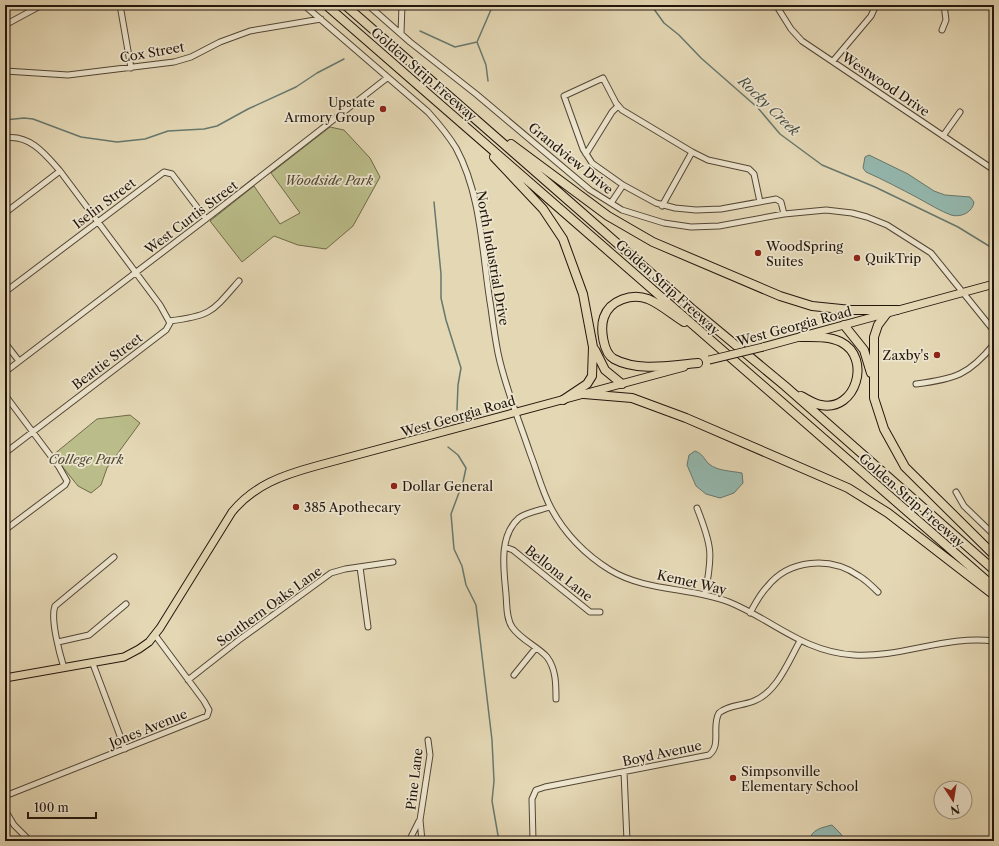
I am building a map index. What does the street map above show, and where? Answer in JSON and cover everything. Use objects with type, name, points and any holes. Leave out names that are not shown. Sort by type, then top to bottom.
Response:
[{"type":"highway","name":"Golden Strip Freeway","points":[[326,5],[994,587]]},
{"type":"highway","name":"Golden Strip Freeway","points":[[345,5],[691,308],[785,386],[994,570]]},
{"type":"highway","points":[[472,116],[564,182],[608,216],[653,242],[780,296],[812,306],[851,310],[897,310]]},
{"type":"highway","points":[[466,127],[543,209],[563,239],[583,294],[593,347],[592,376],[587,384],[562,400]]},
{"type":"highway","points":[[698,363],[634,366],[613,358],[603,343],[604,317],[614,303],[627,298],[647,299],[705,335]]},
{"type":"highway","points":[[887,312],[878,325],[874,337],[874,398],[884,429],[905,467],[994,555]]},
{"type":"highway","points":[[844,325],[864,350],[874,380]]},
{"type":"highway","points":[[785,386],[814,403],[826,406],[839,403],[851,393],[855,386],[857,365],[855,357],[848,347],[832,339],[801,337]]},
{"type":"highway","points":[[593,347],[605,370],[622,384]]},
{"type":"highway","points":[[584,394],[632,398],[686,418],[848,488],[888,513],[994,595]]},
{"type":"main road","name":"West Georgia Road","points":[[5,678],[115,660],[130,654],[149,642],[232,512],[245,497],[261,486],[278,478],[516,412],[801,337],[887,312],[994,284]]},
{"type":"street","points":[[5,26],[42,5]]},
{"type":"street","points":[[120,5],[132,68]]},
{"type":"street","name":"North Industrial Drive","points":[[304,5],[428,112],[443,128],[456,148],[467,173],[477,211],[498,354],[516,412]]},
{"type":"street","name":"Grandview Drive","points":[[369,5],[590,190],[611,204],[641,217],[664,223],[691,226],[719,226],[784,214],[826,210],[852,213],[887,225],[931,253],[994,331]]},
{"type":"street","points":[[402,5],[402,34]]},
{"type":"street","name":"Westwood Drive","points":[[776,5],[796,36],[994,170]]},
{"type":"street","points":[[833,61],[871,16],[876,5]]},
{"type":"street","points":[[942,30],[946,20],[944,5]]},
{"type":"street","name":"Cox Street","points":[[5,71],[68,74],[132,68],[184,60],[220,42],[250,31],[320,19]]},
{"type":"street","name":"West Curtis Street","points":[[5,372],[136,273],[387,78]]},
{"type":"street","points":[[760,202],[754,174],[749,169],[708,160],[692,152],[618,106],[603,78],[565,95],[564,100],[586,154],[592,163],[623,185],[662,206],[696,210],[760,202],[776,199],[781,202],[784,214]]},
{"type":"street","points":[[586,154],[612,112],[618,106]]},
{"type":"street","points":[[943,136],[960,112]]},
{"type":"street","points":[[5,138],[18,138],[34,144],[45,154],[60,171],[160,305],[169,321],[194,318],[206,314],[216,308],[239,282]]},
{"type":"street","points":[[662,206],[692,152]]},
{"type":"street","points":[[5,213],[60,171]]},
{"type":"street","name":"Iselin Street","points":[[5,292],[153,179],[167,172],[172,174],[206,219]]},
{"type":"street","points":[[611,204],[623,185]]},
{"type":"street","name":"Beattie Street","points":[[5,452],[166,330],[169,327],[169,321]]},
{"type":"street","points":[[5,343],[19,361]]},
{"type":"street","points":[[916,384],[948,380],[964,373],[980,361],[994,344]]},
{"type":"street","points":[[5,395],[66,477],[67,481],[65,485],[5,530]]},
{"type":"street","name":"Kemet Way","points":[[516,412],[550,507],[562,526],[583,550],[611,571],[653,585],[706,594],[730,602],[800,641],[821,650],[856,655],[897,653],[944,643],[969,640],[994,641]]},
{"type":"street","points":[[956,492],[964,506],[994,535]]},
{"type":"street","points":[[550,507],[519,518],[512,526],[505,547],[504,562],[508,616],[512,627],[535,649],[546,656],[555,677],[556,698]]},
{"type":"street","points":[[697,508],[707,534],[710,548],[711,562],[706,594]]},
{"type":"street","name":"Bellona Lane","points":[[505,547],[513,550],[590,612],[600,612]]},
{"type":"street","points":[[64,668],[53,613],[56,604],[114,557]]},
{"type":"street","name":"Southern Oaks Lane","points":[[188,680],[324,577],[339,570],[393,562]]},
{"type":"street","points":[[750,613],[760,596],[773,580],[791,568],[808,563],[819,562],[841,566],[859,575],[878,592]]},
{"type":"street","points":[[360,567],[368,627]]},
{"type":"street","points":[[58,642],[89,635],[126,604]]},
{"type":"street","name":"Jones Avenue","points":[[5,796],[207,716],[208,708],[154,635]]},
{"type":"street","name":"Boyd Avenue","points":[[533,841],[532,799],[536,790],[699,758],[711,754],[716,747],[716,724],[719,713],[727,708],[754,701],[769,693],[800,641]]},
{"type":"street","points":[[514,675],[535,649]]},
{"type":"street","points":[[93,664],[125,749]]},
{"type":"street","name":"Pine Lane","points":[[422,841],[420,820],[430,755],[428,740]]},
{"type":"street","points":[[624,772],[627,841]]},
{"type":"street","points":[[5,810],[14,825],[30,841]]},
{"type":"street","name":"Pine Lane","points":[[409,841],[420,820]]},
{"type":"green space","name":"Woodside Park","points":[[330,127],[344,130],[370,158],[380,177],[353,226],[326,249],[298,245],[274,236],[242,262],[210,221],[254,186],[280,224],[300,213],[271,173]]},
{"type":"green space","name":"College Park","points":[[130,415],[140,423],[107,468],[101,485],[91,493],[78,486],[53,455],[97,419]]},
{"type":"water","points":[[869,155],[908,174],[934,191],[945,195],[970,197],[974,202],[973,206],[969,211],[959,216],[943,212],[866,172],[863,168],[865,157]]},
{"type":"water","points":[[695,451],[702,455],[712,466],[742,473],[743,483],[734,493],[720,498],[706,494],[696,486],[687,465],[689,455]]},
{"type":"water","points":[[832,825],[841,834],[844,841],[809,841],[810,837],[815,831]]},
{"type":"waterway","points":[[488,81],[486,65],[477,42],[493,5]]},
{"type":"waterway","name":"Rocky Creek","points":[[651,5],[664,23],[758,108],[780,134],[822,165],[875,187],[958,227],[989,246],[994,255]]},
{"type":"waterway","points":[[420,31],[455,47],[477,42]]},
{"type":"waterway","points":[[5,120],[24,118],[33,119],[81,137],[117,142],[145,139],[168,131],[204,129],[217,126],[248,109],[296,87],[317,73],[344,59]]},
{"type":"waterway","points":[[434,202],[441,274],[441,298],[446,320],[461,368],[458,385],[457,410]]},
{"type":"waterway","points":[[448,447],[458,455],[466,468],[463,482],[451,514],[454,549],[462,566],[466,585],[476,605],[492,740],[494,781],[492,801],[499,841]]},
{"type":"place","name":"Upstate Armory Group","points":[[383,109]]},
{"type":"place","name":"WoodSpring Suites","points":[[758,253]]},
{"type":"place","name":"QuikTrip","points":[[857,258]]},
{"type":"place","name":"Zaxby's","points":[[937,355]]},
{"type":"place","name":"Dollar General","points":[[394,486]]},
{"type":"place","name":"385 Apothecary","points":[[296,507]]},
{"type":"place","name":"Simpsonville Elementary School","points":[[733,778]]}]
